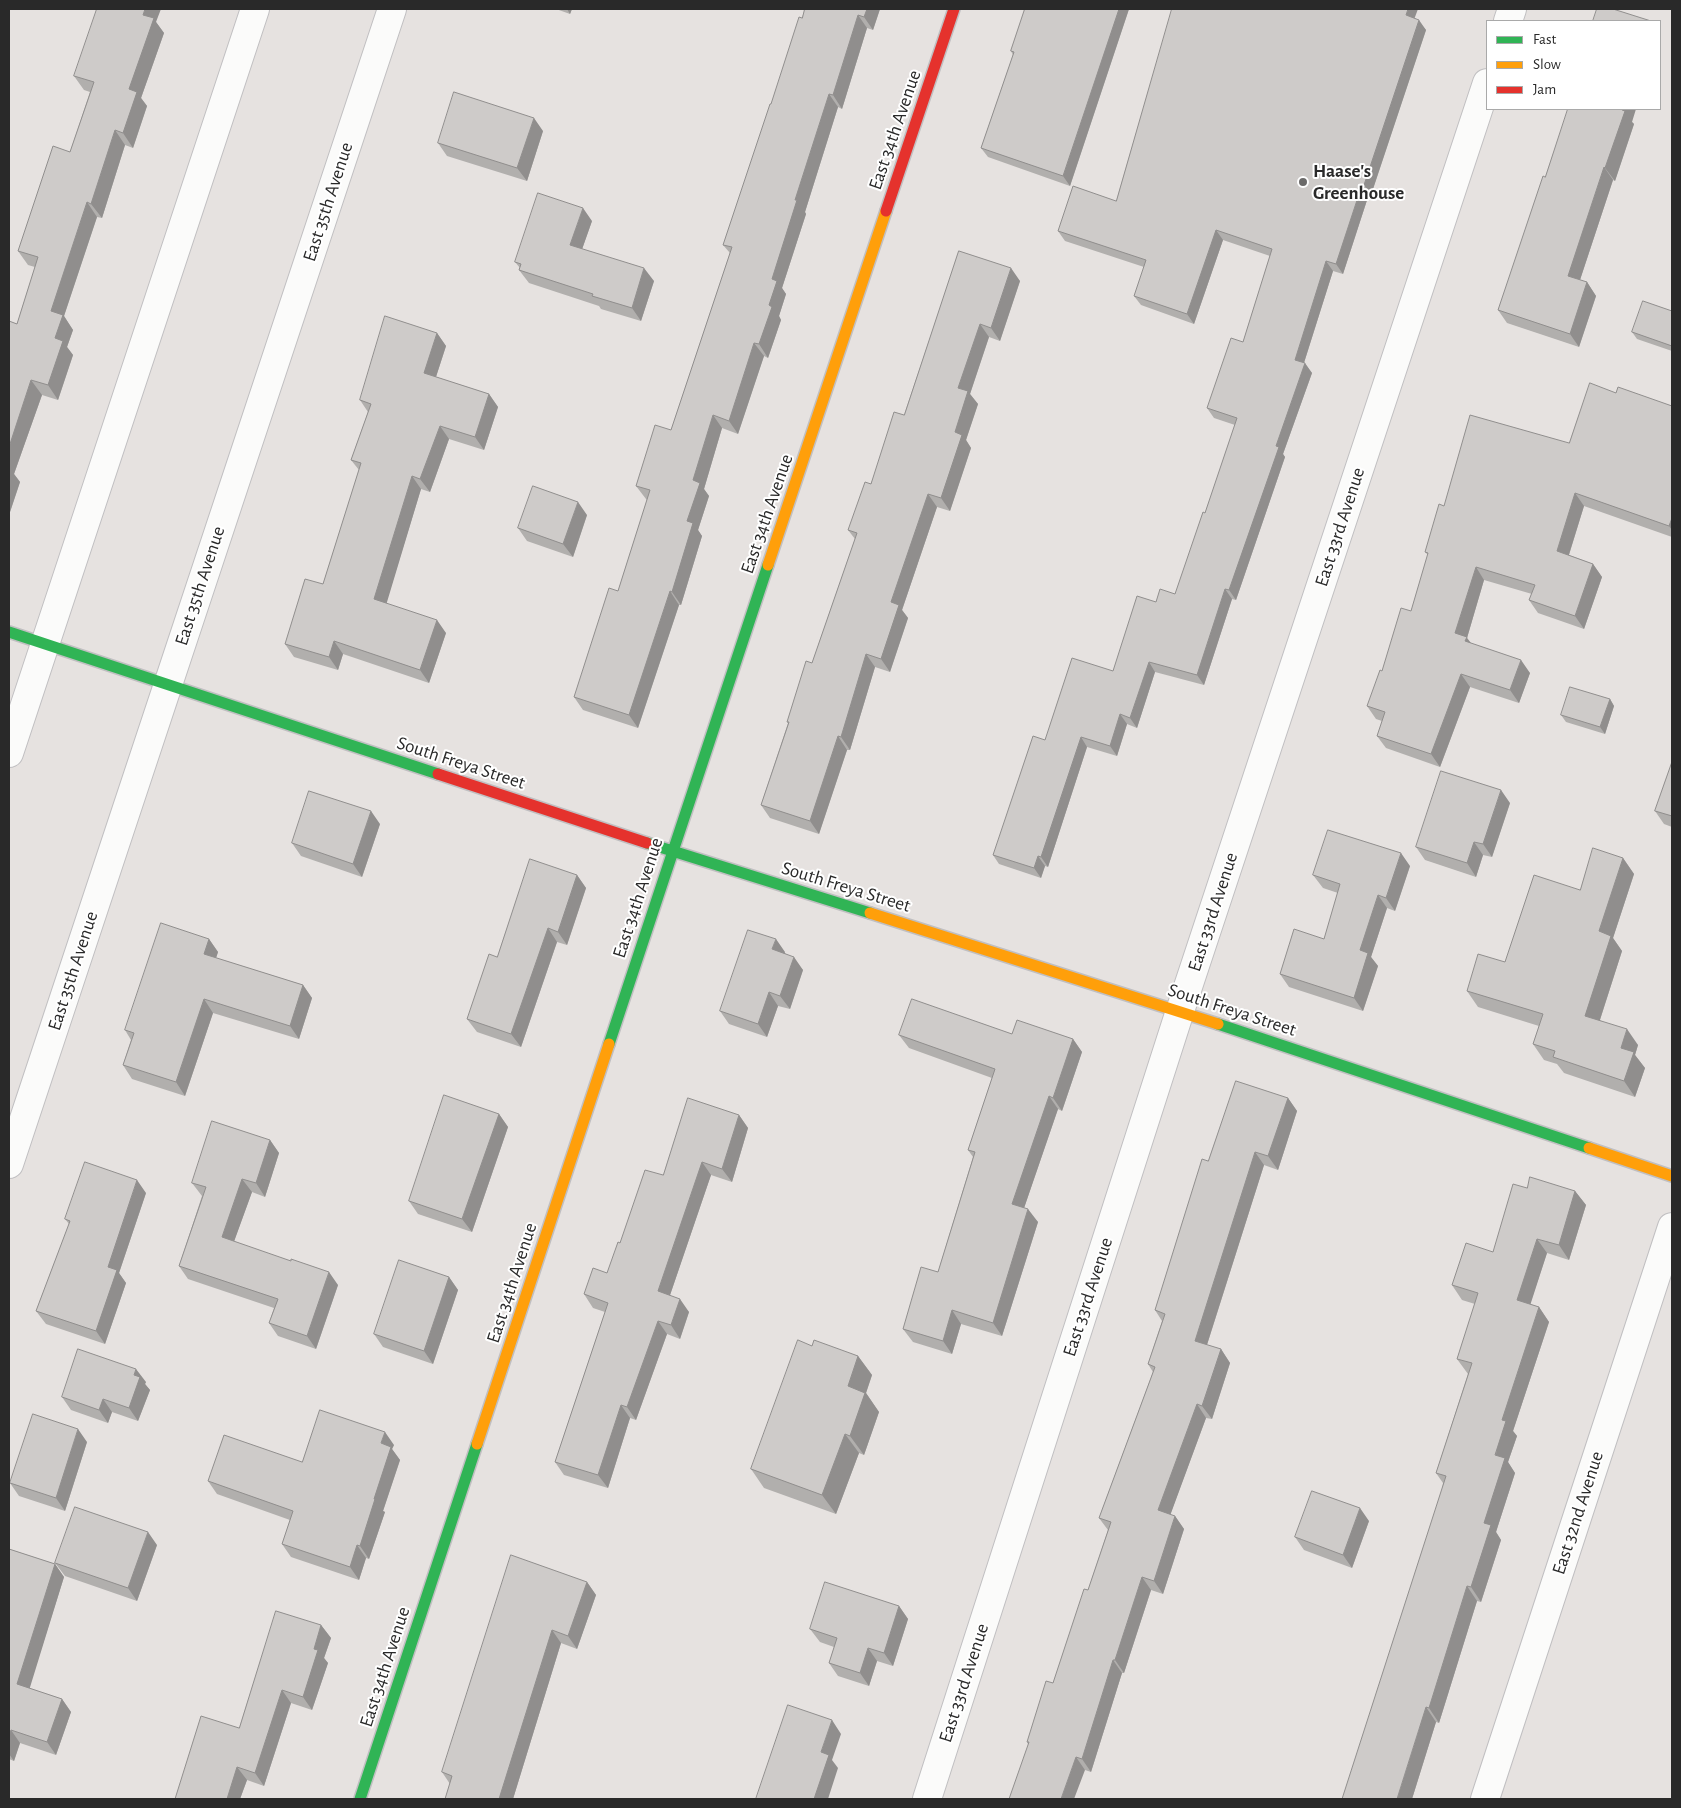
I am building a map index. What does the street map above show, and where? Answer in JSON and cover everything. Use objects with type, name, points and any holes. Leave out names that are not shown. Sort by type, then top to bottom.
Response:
[{"type":"street","points":[[9,754],[255,9]]},
{"type":"street","name":"East 35th Avenue","points":[[9,1164],[392,9]]},
{"type":"street","name":"East 34th Avenue","points":[[360,1799],[672,851],[954,9]]},
{"type":"street","name":"East 33rd Avenue","points":[[927,1799],[1180,1011],[1486,86]]},
{"type":"street","name":"South Freya Street","points":[[9,632],[672,851],[1180,1011],[1672,1176]]},
{"type":"street","name":"East 32nd Avenue","points":[[1485,1799],[1672,1227]]},
{"type":"building","points":[[97,9],[145,9],[143,15],[154,18],[129,89],[137,92],[123,133],[115,130],[91,204],[87,202],[51,311],[63,315],[55,338],[63,341],[48,385],[31,380],[9,447],[9,321],[17,324],[38,257],[18,251],[53,146],[70,152],[94,82],[74,76]]},
{"type":"building","points":[[805,9],[867,9],[864,17],[858,15],[833,95],[829,94],[772,279],[777,281],[769,305],[772,307],[759,344],[754,343],[729,421],[713,415],[693,480],[700,483],[687,521],[693,523],[672,592],[670,591],[629,715],[574,697],[609,588],[618,591],[650,490],[636,486],[655,425],[671,430],[732,247],[723,245],[799,17],[802,18]]},
{"type":"building","points":[[1025,9],[1119,9],[1063,176],[981,148],[1014,52],[1011,51]]},
{"type":"building","points":[[1172,9],[1408,9],[1406,15],[1419,20],[1336,264],[1326,261],[1295,360],[1305,363],[1276,446],[1279,447],[1229,590],[1225,589],[1197,675],[1149,662],[1130,718],[1120,714],[1110,746],[1081,737],[1041,857],[1038,856],[1034,868],[993,855],[1033,736],[1045,740],[1072,658],[1113,671],[1137,596],[1156,602],[1160,589],[1175,594],[1237,418],[1207,408],[1231,338],[1243,342],[1272,249],[1216,230],[1187,314],[1134,296],[1146,260],[1058,231],[1073,186],[1116,201]]},
{"type":"building","points":[[1597,9],[1613,9],[1648,20],[1593,20]]},
{"type":"building","points":[[454,92],[534,118],[517,168],[438,143]]},
{"type":"building","points":[[1568,110],[1625,111],[1604,167],[1568,276],[1587,282],[1570,334],[1498,310],[1543,176],[1545,177]]},
{"type":"building","points":[[538,193],[583,208],[570,245],[644,268],[632,308],[519,270],[521,264],[515,262]]},
{"type":"building","points":[[959,251],[1011,268],[991,328],[980,324],[958,388],[968,391],[955,432],[962,435],[941,498],[928,494],[891,602],[899,605],[881,659],[866,654],[841,737],[838,736],[810,821],[761,805],[789,722],[787,722],[806,661],[812,663],[857,533],[848,530],[865,482],[871,484],[894,412],[904,415]]},
{"type":"building","points":[[1643,301],[1672,311],[1672,346],[1632,332]]},
{"type":"building","points":[[385,316],[437,333],[424,373],[489,394],[475,437],[440,426],[420,479],[412,476],[374,599],[437,620],[420,670],[334,641],[329,657],[285,644],[305,579],[323,584],[361,463],[351,460],[371,404],[360,400]]},
{"type":"building","points":[[1590,383],[1616,393],[1618,387],[1672,406],[1672,518],[1669,526],[1575,493],[1557,551],[1593,564],[1575,616],[1529,600],[1535,585],[1476,567],[1455,633],[1467,637],[1465,641],[1521,660],[1510,690],[1461,674],[1431,754],[1377,736],[1385,712],[1367,706],[1380,670],[1382,671],[1401,608],[1411,611],[1428,553],[1425,552],[1439,504],[1444,506],[1470,415],[1569,443]]},
{"type":"building","points":[[533,486],[578,502],[563,544],[518,528]]},
{"type":"building","points":[[1570,687],[1610,699],[1600,727],[1561,715]]},
{"type":"building","points":[[1672,762],[1672,816],[1655,811]]},
{"type":"building","points":[[1441,771],[1501,790],[1483,844],[1474,842],[1467,863],[1416,847]]},
{"type":"building","points":[[309,791],[371,811],[353,864],[292,843]]},
{"type":"building","points":[[1328,830],[1401,853],[1386,898],[1378,895],[1360,950],[1368,953],[1354,998],[1280,974],[1294,929],[1324,939],[1340,884],[1313,875]]},
{"type":"building","points":[[1593,848],[1623,858],[1599,931],[1611,936],[1585,1016],[1627,1029],[1621,1048],[1634,1052],[1624,1081],[1553,1057],[1555,1051],[1533,1044],[1543,1014],[1467,991],[1478,954],[1505,962],[1534,875],[1580,890]]},
{"type":"building","points":[[530,859],[577,875],[558,932],[548,928],[511,1034],[467,1019],[489,954],[497,957]]},
{"type":"building","points":[[161,923],[209,939],[204,954],[303,985],[290,1026],[204,999],[176,1082],[123,1065],[134,1033],[125,1030]]},
{"type":"building","points":[[748,930],[776,939],[772,949],[794,957],[780,996],[769,992],[758,1024],[720,1011]]},
{"type":"building","points":[[912,999],[1012,1034],[1017,1020],[1073,1039],[1053,1098],[1049,1096],[1012,1204],[1028,1209],[993,1323],[952,1310],[943,1341],[903,1329],[921,1267],[938,1272],[975,1152],[968,1150],[995,1069],[899,1035]]},
{"type":"building","points":[[1236,1081],[1288,1098],[1268,1156],[1255,1152],[1195,1341],[1221,1349],[1202,1406],[1197,1404],[1158,1510],[1175,1516],[1154,1581],[1142,1577],[1115,1660],[1113,1660],[1082,1759],[1076,1757],[1061,1799],[1009,1799],[1029,1742],[1027,1742],[1046,1681],[1053,1683],[1084,1589],[1088,1590],[1111,1522],[1099,1518],[1155,1367],[1148,1364],[1165,1314],[1155,1310],[1202,1159],[1208,1161]]},
{"type":"building","points":[[444,1095],[499,1114],[462,1219],[409,1201]]},
{"type":"building","points":[[688,1098],[739,1115],[722,1169],[702,1162],[658,1291],[680,1299],[671,1325],[658,1321],[627,1407],[621,1405],[598,1475],[555,1462],[608,1303],[584,1294],[593,1268],[607,1273],[618,1242],[620,1243],[645,1170],[663,1175]]},
{"type":"building","points":[[212,1121],[270,1140],[256,1183],[242,1179],[222,1237],[329,1272],[307,1336],[269,1323],[278,1299],[179,1266],[206,1187],[192,1183]]},
{"type":"building","points":[[85,1162],[137,1180],[108,1267],[117,1270],[96,1331],[36,1311],[70,1221],[65,1219]]},
{"type":"building","points":[[1530,1177],[1575,1191],[1559,1245],[1537,1239],[1517,1300],[1539,1307],[1502,1420],[1506,1421],[1495,1455],[1505,1458],[1484,1523],[1491,1525],[1471,1587],[1467,1586],[1429,1708],[1426,1707],[1397,1799],[1342,1799],[1446,1476],[1436,1473],[1472,1363],[1457,1359],[1478,1293],[1452,1285],[1466,1243],[1493,1252],[1513,1184],[1527,1188]]},
{"type":"building","points":[[399,1260],[449,1277],[424,1351],[374,1334]]},
{"type":"building","points":[[798,1340],[812,1346],[814,1340],[858,1356],[848,1386],[865,1393],[850,1436],[845,1434],[822,1495],[751,1469]]},
{"type":"building","points":[[78,1349],[136,1369],[134,1375],[140,1377],[129,1408],[103,1399],[99,1410],[62,1397]]},
{"type":"building","points":[[320,1410],[385,1432],[381,1443],[391,1447],[360,1546],[357,1545],[350,1567],[282,1544],[293,1511],[208,1481],[224,1435],[302,1462]]},
{"type":"building","points":[[33,1414],[78,1429],[56,1498],[10,1483]]},
{"type":"building","points":[[1312,1491],[1360,1508],[1343,1555],[1295,1537]]},
{"type":"building","points":[[75,1507],[148,1532],[128,1588],[55,1563]]},
{"type":"building","points":[[9,1549],[55,1564],[17,1684],[62,1699],[47,1742],[11,1730],[9,1735]]},
{"type":"building","points":[[511,1555],[587,1582],[568,1636],[552,1630],[499,1799],[445,1799],[452,1776],[442,1772]]},
{"type":"building","points":[[825,1582],[899,1606],[884,1653],[868,1648],[860,1673],[829,1663],[837,1638],[810,1629]]},
{"type":"building","points":[[276,1611],[321,1625],[314,1649],[318,1650],[303,1697],[282,1690],[255,1773],[237,1767],[227,1799],[175,1799],[201,1716],[239,1728]]},
{"type":"building","points":[[788,1705],[832,1720],[821,1752],[829,1755],[814,1799],[756,1799]]},
{"type":"traffic: fast","points":[[609,1044],[768,565]]},
{"type":"traffic: fast","points":[[9,632],[438,774]]},
{"type":"traffic: fast","points":[[647,843],[870,913]]},
{"type":"traffic: fast","points":[[1218,1024],[1589,1148]]},
{"type":"traffic: fast","points":[[360,1799],[477,1444]]},
{"type":"traffic: slow","points":[[768,565],[886,211]]},
{"type":"traffic: slow","points":[[870,913],[1218,1024]]},
{"type":"traffic: slow","points":[[477,1444],[609,1044]]},
{"type":"traffic: slow","points":[[1589,1148],[1672,1176]]},
{"type":"traffic: jam","points":[[886,211],[954,9]]},
{"type":"traffic: jam","points":[[438,774],[647,843]]},
{"type":"place","name":"Haase's Greenhouse","points":[[1303,182]]}]
